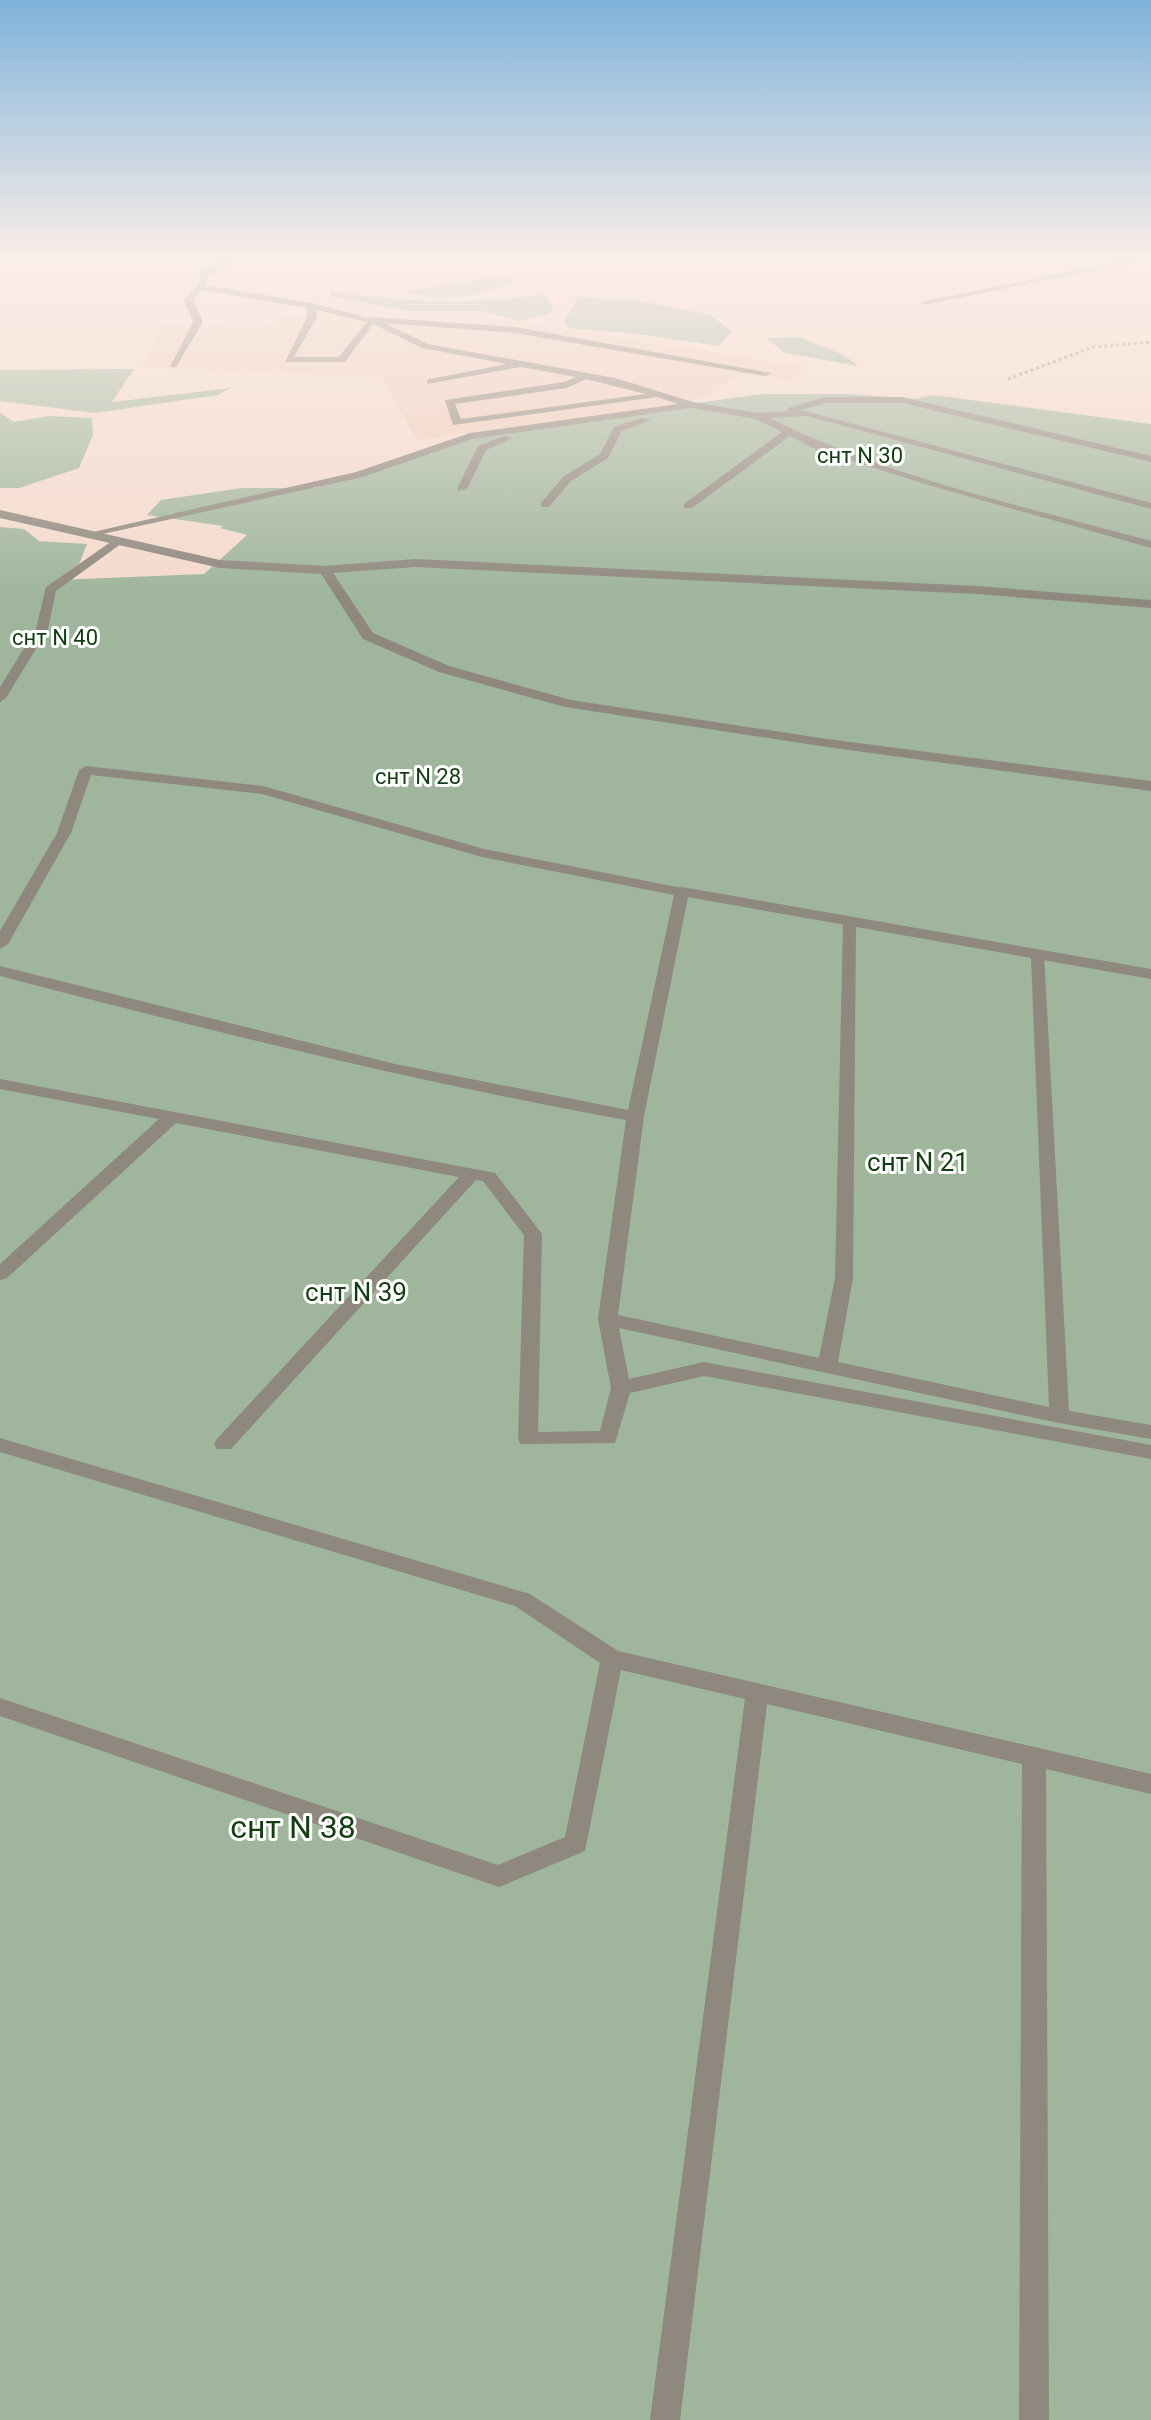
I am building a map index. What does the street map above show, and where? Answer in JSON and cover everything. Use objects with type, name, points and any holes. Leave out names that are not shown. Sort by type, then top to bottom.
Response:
[{"type":"street","points":[[0,514],[220,564],[325,570],[415,563],[977,590],[1151,604]]},
{"type":"street","points":[[325,570],[341,599],[368,636],[444,669],[570,704],[827,743],[1151,786]]},
{"type":"street","points":[[682,892],[1039,957],[1151,974]]},
{"type":"lane","points":[[430,382],[481,372]]},
{"type":"lane","points":[[571,372],[691,405],[758,416],[807,413],[1151,506]]},
{"type":"lane","points":[[760,372],[766,373]]},
{"type":"lane","points":[[586,375],[567,385],[449,402],[457,423],[659,395]]},
{"type":"lane","points":[[774,415],[825,400],[902,400],[1151,459]]},
{"type":"lane","points":[[93,535],[359,475],[470,436],[691,405]]},
{"type":"lane","points":[[462,489],[482,448],[500,439],[574,428],[618,429],[706,407]]},
{"type":"lane","points":[[758,416],[819,447],[932,483],[1151,545]]},
{"type":"lane","points":[[545,505],[567,479],[604,456],[618,429]]},
{"type":"lane","points":[[688,506],[789,432]]},
{"type":"lane","points":[[0,698],[42,629],[50,590],[119,541]]},
{"type":"lane","points":[[0,944],[64,833],[86,770],[263,790],[482,853],[682,892],[635,1116],[608,1319],[621,1388],[608,1438],[528,1439],[533,1234],[489,1177],[0,1084]]},
{"type":"lane","points":[[827,1366],[844,1278],[851,924]]},
{"type":"lane","points":[[1039,957],[1059,1416]]},
{"type":"lane","points":[[0,971],[229,1031],[473,1087],[635,1116]]},
{"type":"lane","points":[[0,1274],[171,1118]]},
{"type":"lane","points":[[224,1444],[472,1174]]},
{"type":"lane","points":[[608,1319],[1059,1416],[1151,1432]]},
{"type":"lane","points":[[621,1388],[704,1369],[1151,1452]]},
{"type":"lane","points":[[0,1445],[522,1600],[612,1659],[1151,1784]]},
{"type":"lane","points":[[0,1707],[499,1876],[576,1844],[612,1659]]},
{"type":"lane","points":[[665,2420],[757,1693]]},
{"type":"lane","points":[[1034,1758],[1034,2420]]},
{"type":"path","points":[[1008,379],[1025,372]]},
{"type":"shaded area","points":[[259,372],[799,372],[792,380],[740,373],[714,393],[677,406],[417,440],[381,377]]},
{"type":"green space","points":[[0,372],[132,372],[112,402],[231,388],[218,395],[95,413],[0,401]]},
{"type":"green space","points":[[762,394],[850,394],[915,399],[933,395],[1151,424],[1151,2420],[0,2420],[0,527],[24,529],[39,541],[87,544],[79,564],[57,580],[204,574],[247,535],[220,528],[223,526],[147,515],[161,500],[242,488],[315,488],[465,435]]},
{"type":"green space","points":[[0,413],[14,422],[49,416],[92,418],[93,435],[79,468],[19,488],[0,488]]},
{"type":"park label","name":"снт N 30","points":[[860,455]]},
{"type":"park label","name":"снт N 40","points":[[55,637]]},
{"type":"park label","name":"снт N 28","points":[[418,776]]},
{"type":"park label","name":"снт N 21","points":[[918,1162]]},
{"type":"park label","name":"снт N 39","points":[[356,1292]]},
{"type":"park label","name":"снт N 38","points":[[293,1827]]}]
